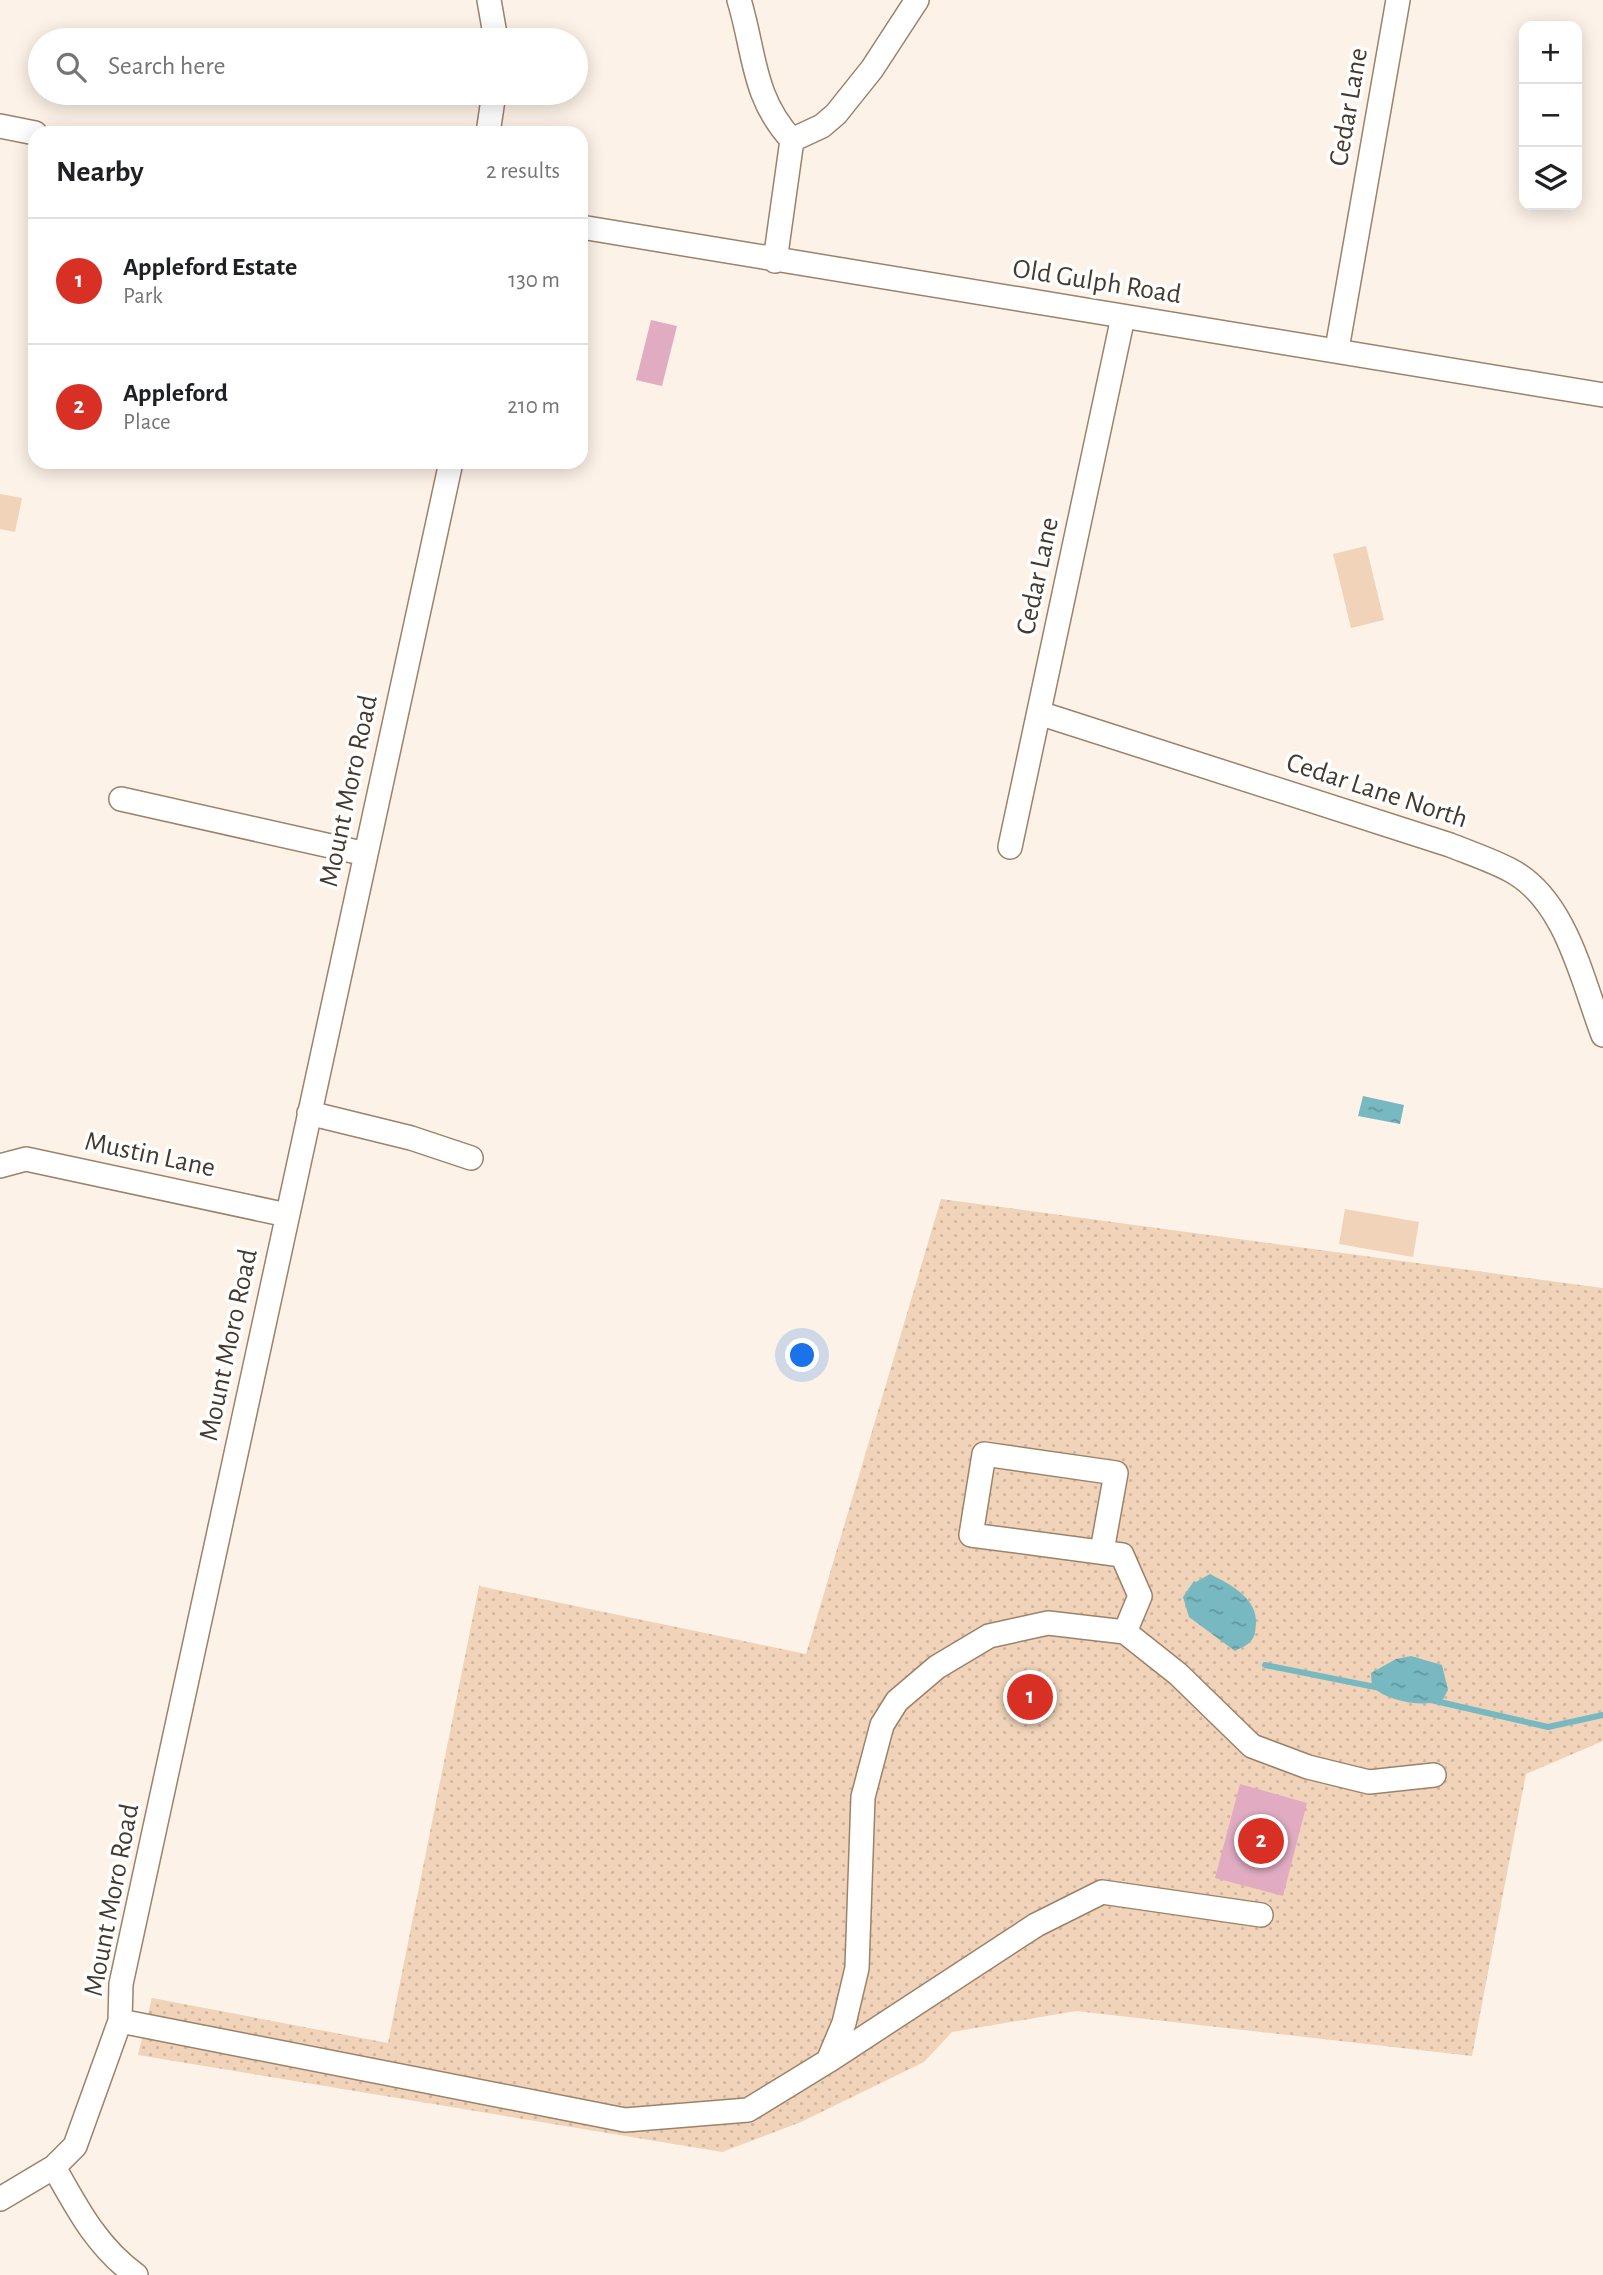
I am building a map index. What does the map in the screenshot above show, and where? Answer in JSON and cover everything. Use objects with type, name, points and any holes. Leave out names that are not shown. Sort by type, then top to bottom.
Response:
[{"type":"street","points":[[489,0],[494,28]]},
{"type":"street","points":[[739,0],[760,90],[777,124],[792,140]]},
{"type":"street","points":[[792,140],[822,126],[836,114],[872,69],[917,0]]},
{"type":"street","name":"Cedar Lane","points":[[1337,349],[1398,0]]},
{"type":"street","points":[[489,126],[492,105]]},
{"type":"street","points":[[0,126],[28,132]]},
{"type":"street","points":[[775,261],[792,140]]},
{"type":"street","name":"Old Gulph Road","points":[[588,228],[775,261],[1337,349],[1603,395]]},
{"type":"street","name":"Cedar Lane","points":[[1010,847],[1123,317]]},
{"type":"street","name":"Mount Moro Road","points":[[0,2199],[54,2167],[75,2146],[120,2021],[121,1983],[449,469]]},
{"type":"street","name":"Cedar Lane North","points":[[1039,713],[1450,845],[1511,870],[1532,886],[1553,912],[1574,952],[1603,1034]]},
{"type":"street","points":[[121,799],[366,854]]},
{"type":"street","points":[[309,1113],[411,1138],[471,1158]]},
{"type":"street","name":"Mustin Lane","points":[[0,1166],[26,1159],[287,1215]]},
{"type":"street","points":[[1102,1551],[1116,1473],[984,1454],[971,1535],[1122,1555],[1140,1596],[1125,1632]]},
{"type":"street","points":[[828,2062],[844,2023],[857,1968],[863,1797],[882,1725],[897,1701],[937,1667],[989,1636],[1048,1623],[1125,1632],[1178,1674],[1252,1746],[1308,1768],[1369,1782],[1434,1775]]},
{"type":"street","points":[[120,2021],[625,2120],[748,2110],[828,2062],[1036,1925],[1102,1892],[1261,1915]]},
{"type":"street","points":[[54,2167],[87,2227],[117,2262],[136,2275]]},
{"type":"shaded area","points":[[0,494],[22,498],[15,532],[0,529]]},
{"type":"shaded area","points":[[1366,546],[1384,620],[1351,628],[1333,554]]},
{"type":"shaded area","points":[[941,1199],[1603,1288],[1603,1741],[1526,1774],[1472,2056],[1076,2011],[952,2032],[924,2062],[801,2122],[722,2152],[138,2055],[152,1998],[388,2043],[479,1586],[806,1654]]},
{"type":"shaded area","points":[[1345,1209],[1419,1222],[1413,1257],[1339,1244]]},
{"type":"water","points":[[1363,1096],[1404,1105],[1400,1124],[1358,1116]]},
{"type":"water","points":[[1210,1574],[1241,1593],[1255,1614],[1253,1638],[1235,1651],[1189,1617],[1183,1597],[1194,1581]]},
{"type":"water","points":[[1411,1656],[1442,1665],[1448,1690],[1442,1701],[1406,1702],[1372,1687],[1371,1673],[1396,1659]]},
{"type":"building","points":[[651,320],[677,326],[662,386],[636,380]]},
{"type":"building","points":[[1240,1784],[1307,1803],[1283,1896],[1215,1878]]},
{"type":"waterway","points":[[1265,1665],[1380,1688]]},
{"type":"waterway","points":[[1431,1700],[1548,1727],[1603,1715]]},
{"type":"place","name":"Appleford Estate","points":[[1030,1697]]},
{"type":"place","name":"Appleford","points":[[1261,1841]]}]
